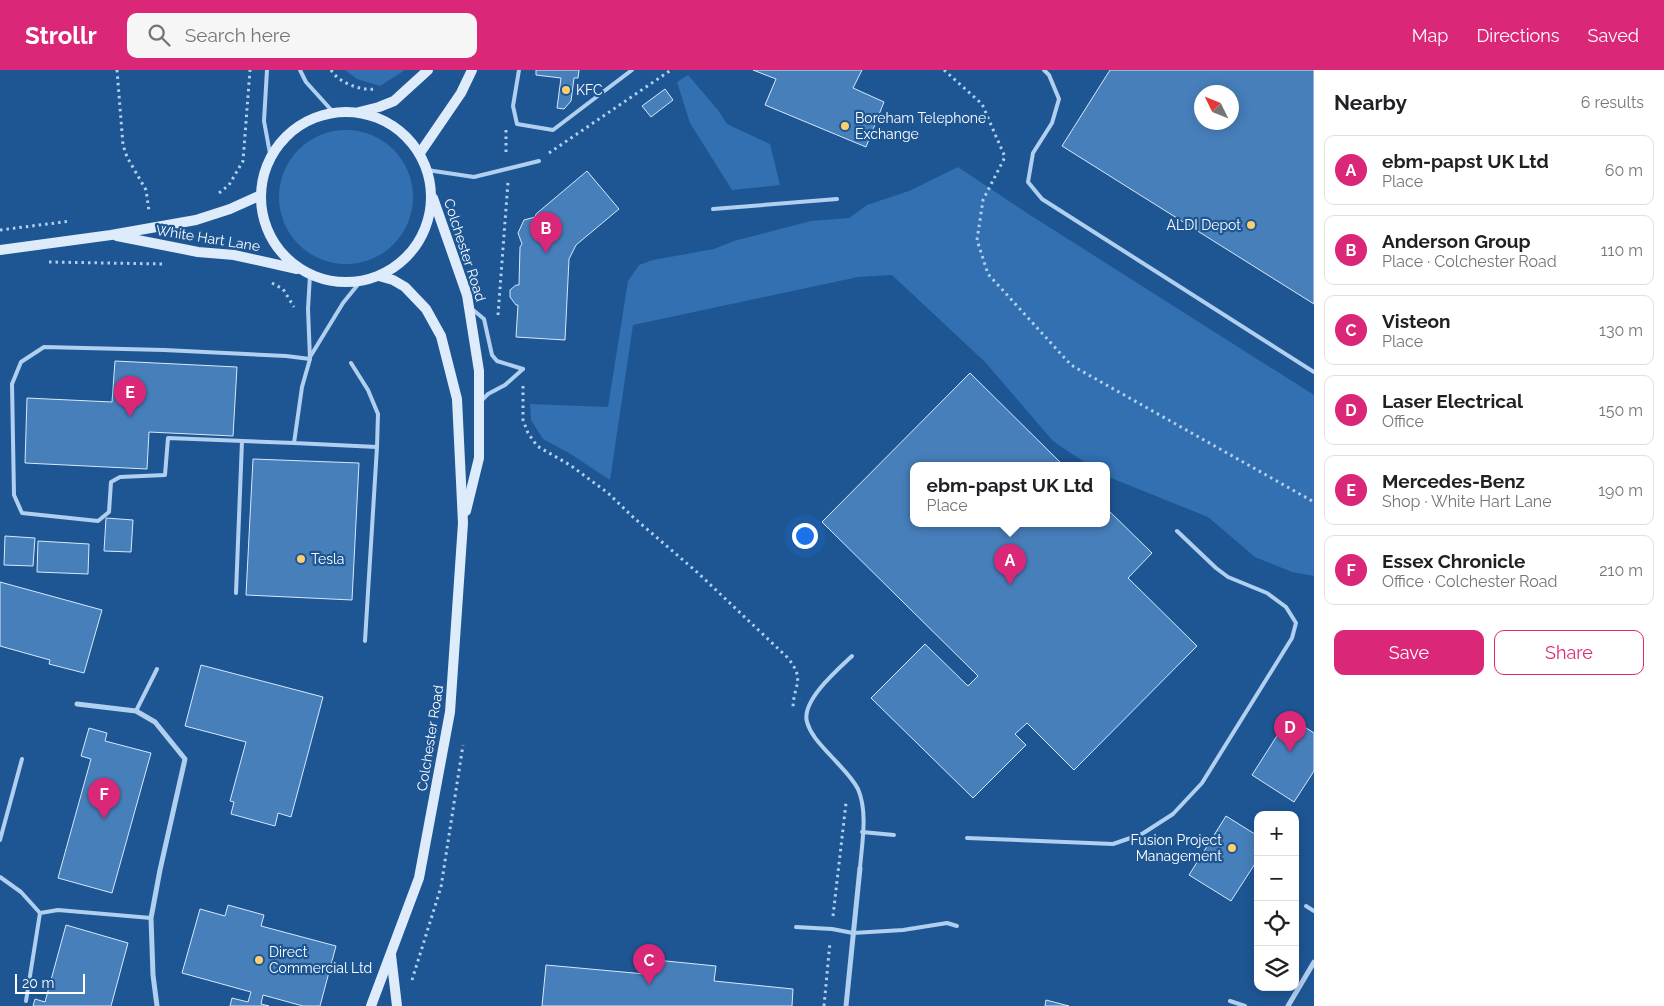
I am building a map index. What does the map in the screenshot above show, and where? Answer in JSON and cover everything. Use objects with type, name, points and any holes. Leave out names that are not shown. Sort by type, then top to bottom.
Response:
[{"type":"main road","points":[[355,112],[390,124],[405,136],[420,154],[427,170],[432,192],[428,221],[419,242],[401,263],[379,276],[360,282],[336,282],[310,275],[300,270],[282,253],[271,238],[264,221],[261,195],[265,172],[270,159],[286,137],[300,126],[313,119],[334,113],[379,108],[394,101],[428,70]]},
{"type":"main road","points":[[420,154],[461,93],[472,70]]},
{"type":"main road","name":"Colchester Road","points":[[432,192],[470,308],[479,371],[479,458],[463,523]]},
{"type":"main road","name":"White Hart Lane","points":[[0,250],[111,235],[196,220],[230,209],[261,195]]},
{"type":"main road","name":"White Hart Lane","points":[[111,235],[198,252],[234,255],[300,270]]},
{"type":"main road","name":"Colchester Road","points":[[371,1006],[419,878],[450,712],[463,523],[457,399],[441,336],[426,309],[404,287],[393,280],[379,276]]},
{"type":"main road","name":"Colchester Road","points":[[391,952],[397,1006]]},
{"type":"street","points":[[77,704],[136,711],[155,722],[185,759],[151,918],[157,1006]]},
{"type":"street","points":[[846,1006],[860,868]]},
{"type":"street","points":[[1288,1006],[1314,962]]},
{"type":"lane","points":[[267,70],[264,121],[270,159]]},
{"type":"lane","points":[[300,70],[306,82],[334,113]]},
{"type":"lane","points":[[519,70],[513,106],[517,124],[553,130],[632,70]]},
{"type":"lane","points":[[1044,70],[1059,99],[1052,123],[1033,153],[1028,182],[1042,199],[1314,372]]},
{"type":"lane","points":[[427,170],[474,177],[539,160]]},
{"type":"lane","points":[[713,209],[837,199]]},
{"type":"lane","points":[[310,275],[308,310],[310,358]]},
{"type":"lane","points":[[294,443],[302,387],[310,358],[343,303],[360,282]]},
{"type":"lane","points":[[470,308],[484,319],[492,355],[497,360],[523,369],[505,385],[488,394],[479,402]]},
{"type":"lane","points":[[310,358],[174,350],[44,348],[21,362],[12,384],[14,495],[22,512],[98,521],[109,512],[111,482],[120,478],[165,475],[168,438],[377,447]]},
{"type":"lane","points":[[351,363],[368,390],[378,414],[365,641]]},
{"type":"lane","points":[[236,593],[242,441]]},
{"type":"lane","points":[[967,838],[1113,844],[1142,834],[1173,814],[1202,783],[1292,638],[1296,624],[1286,607],[1267,593],[1228,577],[1177,531]]},
{"type":"lane","points":[[852,656],[825,683],[807,708],[807,720],[813,735],[858,788],[863,812],[860,868]]},
{"type":"lane","points":[[136,711],[157,669]]},
{"type":"lane","points":[[0,840],[22,759]]},
{"type":"lane","points":[[862,832],[894,835]]},
{"type":"lane","points":[[0,877],[21,892],[40,912]]},
{"type":"lane","points":[[1306,906],[1314,911]]},
{"type":"lane","points":[[40,912],[58,910],[151,918]]},
{"type":"lane","points":[[26,1001],[40,912]]},
{"type":"lane","points":[[796,927],[832,929],[853,933],[903,930],[947,923],[956,926]]},
{"type":"lane","points":[[1230,1001],[1245,1006]]},
{"type":"path","points":[[117,70],[123,145],[127,157],[146,190],[149,211]]},
{"type":"path","points":[[213,196],[229,185],[243,161],[250,70]]},
{"type":"path","points":[[331,70],[334,75],[349,84],[371,89],[378,88]]},
{"type":"path","points":[[539,160],[671,70]]},
{"type":"path","points":[[944,70],[982,104],[1005,157],[983,200],[977,240],[988,274],[1071,365],[1314,502]]},
{"type":"path","points":[[498,321],[510,169]]},
{"type":"path","points":[[140,212],[157,210]]},
{"type":"path","points":[[0,230],[79,220]]},
{"type":"path","points":[[47,262],[164,264]]},
{"type":"path","points":[[266,281],[274,283],[283,289],[295,307]]},
{"type":"path","points":[[523,384],[523,420],[528,433],[537,446],[570,465],[608,493],[774,644],[796,668],[799,680],[793,705],[794,713]]},
{"type":"path","points":[[824,1006],[847,798]]},
{"type":"shaded area","points":[[345,70],[405,70],[380,86],[357,79]]},
{"type":"shaded area","points":[[688,75],[718,110],[727,124],[770,144],[780,185],[732,190],[690,123],[677,82]]},
{"type":"shaded area","points":[[346,130],[371,136],[393,150],[407,172],[413,197],[407,222],[393,244],[371,258],[346,264],[321,258],[299,244],[285,222],[279,197],[285,172],[299,150],[321,136]]},
{"type":"shaded area","points":[[958,167],[1030,215],[1314,395],[1314,576],[1292,572],[1255,557],[1208,517],[1110,478],[1110,462],[1084,462],[1053,441],[985,362],[892,275],[858,277],[633,325],[610,480],[569,453],[543,439],[531,420],[530,404],[608,407],[628,281],[639,265],[653,260],[714,249],[734,241],[811,221],[849,218],[867,205],[909,191]]},
{"type":"building","name":"KFC","points":[[536,70],[579,70],[578,78],[574,78],[571,101],[564,109],[557,108],[561,78],[536,75]]},
{"type":"building","name":"Boreham Telephone Exchange","points":[[753,70],[862,70],[853,88],[884,102],[866,147],[765,105],[776,79]]},
{"type":"building","name":"ALDI Depot","points":[[1110,70],[1314,70],[1314,304],[1062,146]]},
{"type":"building","points":[[665,89],[673,100],[651,117],[642,106]]},
{"type":"building","points":[[587,171],[619,209],[576,245],[569,259],[565,340],[516,337],[518,305],[510,297],[510,290],[519,285],[520,247],[522,244],[518,233],[524,220],[535,217],[536,214]]},
{"type":"building","points":[[115,361],[237,367],[233,436],[149,432],[147,469],[25,463],[27,398],[112,402]]},
{"type":"building","points":[[970,373],[1060,462],[910,462],[910,527],[1110,527],[1110,512],[1152,553],[1128,578],[1197,646],[1074,770],[1027,723],[1015,734],[1026,745],[973,798],[871,698],[925,644],[968,686],[978,676],[822,522]]},
{"type":"building","name":"Tesla","points":[[253,459],[359,463],[352,600],[246,595]]},
{"type":"building","points":[[106,518],[133,520],[131,552],[104,551]]},
{"type":"building","points":[[5,536],[35,538],[33,566],[4,565]]},
{"type":"building","points":[[38,541],[89,544],[88,574],[37,572]]},
{"type":"building","points":[[0,582],[102,610],[84,673],[49,664],[50,660],[0,646]]},
{"type":"building","points":[[201,665],[323,697],[291,817],[278,813],[275,826],[231,814],[234,802],[230,801],[246,742],[185,726]]},
{"type":"building","points":[[1289,717],[1314,733],[1314,771],[1294,802],[1252,775]]},
{"type":"building","points":[[89,728],[107,733],[105,741],[151,753],[112,893],[58,878],[91,759],[81,756]]},
{"type":"building","name":"Fusion Project Management","points":[[1226,816],[1254,834],[1254,865],[1231,901],[1189,875]]},
{"type":"building","name":"Direct Commercial Ltd","points":[[228,905],[264,915],[261,926],[336,946],[320,1006],[303,1006],[263,995],[261,1004],[269,1006],[230,1006],[232,998],[248,1002],[251,992],[182,973],[200,909],[225,916]]},
{"type":"building","points":[[66,925],[128,943],[111,1006],[33,1006],[35,999],[45,1002]]},
{"type":"building","points":[[646,959],[716,966],[714,981],[793,989],[792,1006],[542,1006],[546,965],[645,974]]},
{"type":"building","points":[[1046,1000],[1069,1006],[1045,1006]]},
{"type":"place","name":"KFC","points":[[566,90]]},
{"type":"place","name":"Boreham Telephone Exchange","points":[[845,126]]},
{"type":"place","name":"ALDI Depot","points":[[1251,225]]},
{"type":"place","name":"Anderson Group","points":[[546,253]]},
{"type":"place","name":"Mercedes-Benz","points":[[130,417]]},
{"type":"place","name":"Tesla","points":[[301,559]]},
{"type":"place","name":"ebm-papst UK Ltd","points":[[1010,585]]},
{"type":"place","name":"Laser Electrical","points":[[1290,752]]},
{"type":"place","name":"Essex Chronicle","points":[[104,819]]},
{"type":"place","name":"Fusion Project Management","points":[[1232,848]]},
{"type":"place","name":"Direct Commercial Ltd","points":[[259,960]]},
{"type":"place","name":"Visteon","points":[[649,985]]}]
